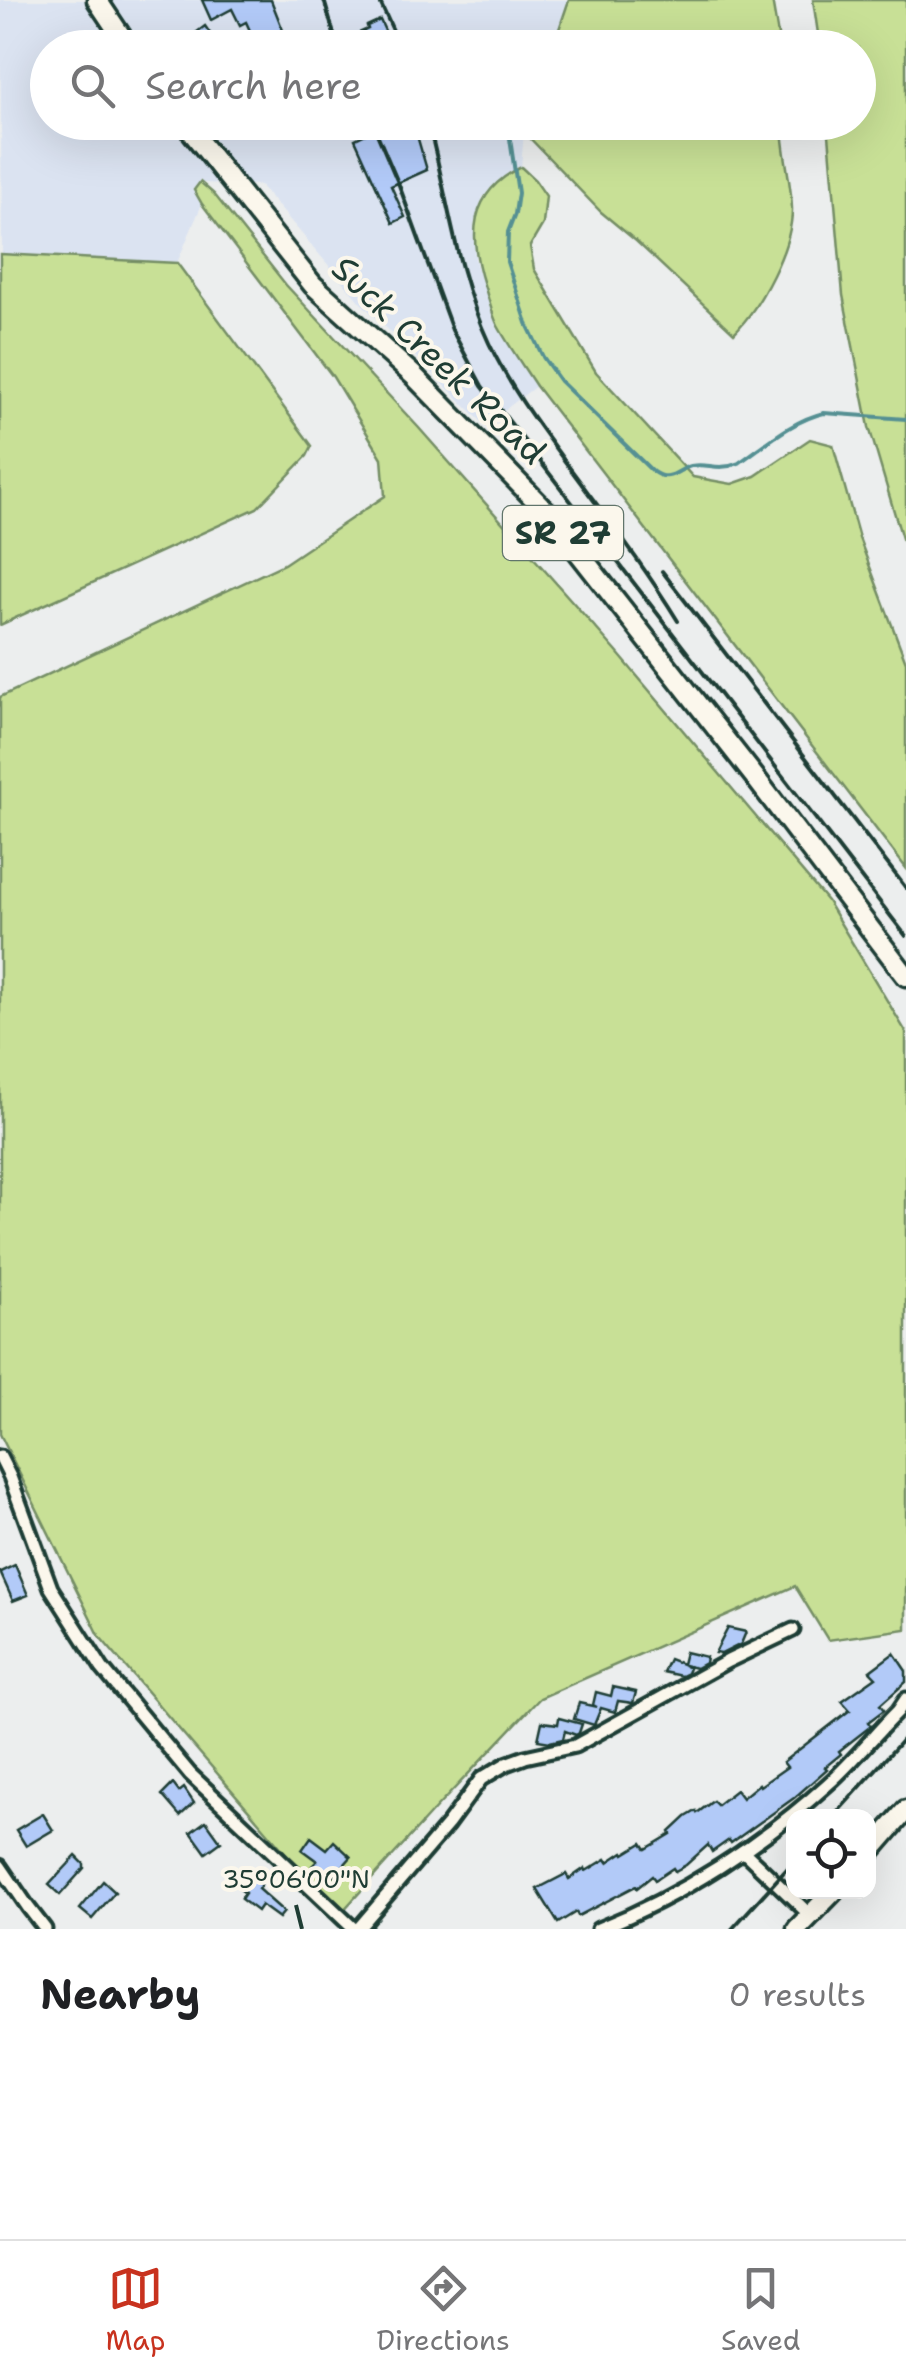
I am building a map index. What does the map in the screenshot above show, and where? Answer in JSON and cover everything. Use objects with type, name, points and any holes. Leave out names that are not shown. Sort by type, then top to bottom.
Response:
[{"type":"main road","points":[[97,0],[117,30]]},
{"type":"main road","name":"Suck Creek Road","points":[[198,140],[313,285],[412,375],[544,510],[906,976]]},
{"type":"main road","points":[[876,1846],[906,1810]]},
{"type":"main road","points":[[803,1922],[825,1899]]},
{"type":"street","points":[[0,1457],[51,1588],[102,1668],[190,1774],[356,1929],[488,1774],[525,1757],[575,1746],[728,1661],[793,1630]]},
{"type":"street","points":[[598,1929],[628,1917],[743,1852],[831,1782],[906,1699]]},
{"type":"street","points":[[743,1852],[803,1922]]},
{"type":"street","points":[[0,1866],[45,1929]]},
{"type":"shaded area","points":[[0,0],[569,0],[559,30],[30,30],[30,140],[523,140],[521,167],[507,174],[483,197],[474,225],[475,260],[496,323],[536,386],[485,425],[360,302],[260,185],[200,183],[194,190],[202,204],[177,263],[2,255]]},
{"type":"green space","points":[[569,0],[772,0],[777,30],[559,30]]},
{"type":"green space","points":[[813,0],[906,0],[906,552],[869,427],[843,295],[829,140],[876,140],[876,30],[817,30]]},
{"type":"green space","points":[[532,140],[783,140],[792,208],[787,240],[773,275],[734,333],[601,212]]},
{"type":"green space","points":[[521,167],[546,196],[543,224],[530,246],[534,269],[596,372],[693,477],[732,484],[755,476],[810,439],[833,445],[859,538],[906,662],[906,868],[536,386],[498,326],[479,269],[477,218],[491,190]]},
{"type":"green space","points":[[200,182],[214,194],[286,285],[616,651],[827,901],[906,1032],[906,1629],[828,1640],[795,1586],[540,1698],[339,1915],[100,1637],[0,1434],[0,697],[284,564],[385,496],[382,458],[333,377],[202,204],[194,190]]},
{"type":"green space","points":[[0,254],[177,263],[312,446],[257,508],[0,625]]},
{"type":"building","points":[[202,0],[271,0],[283,30],[250,30],[246,22],[240,25],[232,9],[211,20]]},
{"type":"building","points":[[380,20],[385,30],[366,30]]},
{"type":"building","points":[[355,140],[418,140],[427,170],[391,186],[405,217],[393,223]]},
{"type":"building","points":[[15,1565],[28,1595],[13,1601],[0,1572]]},
{"type":"building","points":[[728,1628],[746,1632],[741,1644],[715,1653]]},
{"type":"building","points":[[685,1652],[706,1657],[705,1663],[696,1668],[683,1665],[689,1668],[681,1676],[663,1672],[669,1659],[682,1664]]},
{"type":"building","points":[[894,1653],[906,1671],[906,1682],[880,1705],[884,1710],[868,1722],[871,1726],[839,1751],[841,1754],[827,1769],[794,1798],[731,1843],[729,1840],[712,1852],[708,1845],[675,1871],[673,1868],[655,1880],[652,1876],[637,1888],[558,1923],[537,1889],[566,1874],[569,1879],[585,1868],[586,1871],[606,1859],[608,1862],[642,1843],[646,1849],[671,1834],[686,1817],[713,1801],[717,1805],[736,1790],[742,1798],[787,1767],[783,1762],[850,1710],[842,1701],[876,1677],[870,1671]]},
{"type":"building","points":[[613,1687],[636,1692],[633,1703],[618,1701],[615,1712],[601,1708],[594,1725],[574,1719],[579,1703],[597,1707],[593,1705],[596,1692],[611,1696]]},
{"type":"building","points":[[559,1718],[582,1724],[579,1733],[565,1731],[563,1739],[538,1740],[542,1722],[558,1724]]},
{"type":"building","points":[[173,1784],[179,1792],[184,1788],[194,1803],[180,1816],[162,1795]]},
{"type":"building","points":[[43,1814],[53,1830],[26,1846],[16,1830]]},
{"type":"building","points":[[206,1821],[221,1842],[206,1853],[191,1832]]},
{"type":"building","points":[[311,1837],[327,1849],[334,1841],[351,1857],[329,1882],[312,1866],[317,1861],[302,1850]]},
{"type":"building","points":[[76,1856],[84,1868],[60,1895],[49,1885]]},
{"type":"building","points":[[249,1876],[284,1912],[279,1918],[261,1905],[257,1911],[241,1899],[245,1893],[240,1889]]},
{"type":"building","points":[[103,1881],[115,1892],[92,1919],[80,1909]]},
{"type":"waterway","points":[[510,140],[518,193],[508,232],[507,262],[528,326],[560,381],[653,472],[668,476],[691,466],[725,467],[739,463],[790,427],[824,413],[906,419]]},
{"type":"railway","points":[[324,0],[333,30]]},
{"type":"railway","points":[[379,0],[393,30]]},
{"type":"railway","points":[[380,140],[452,330],[482,386],[906,936]]},
{"type":"railway","points":[[432,140],[468,289],[498,360],[528,409],[678,621]]},
{"type":"railway","points":[[662,571],[906,888]]},
{"type":"railway","points":[[840,1809],[906,1736]]},
{"type":"railway","points":[[732,1929],[786,1870]]}]
